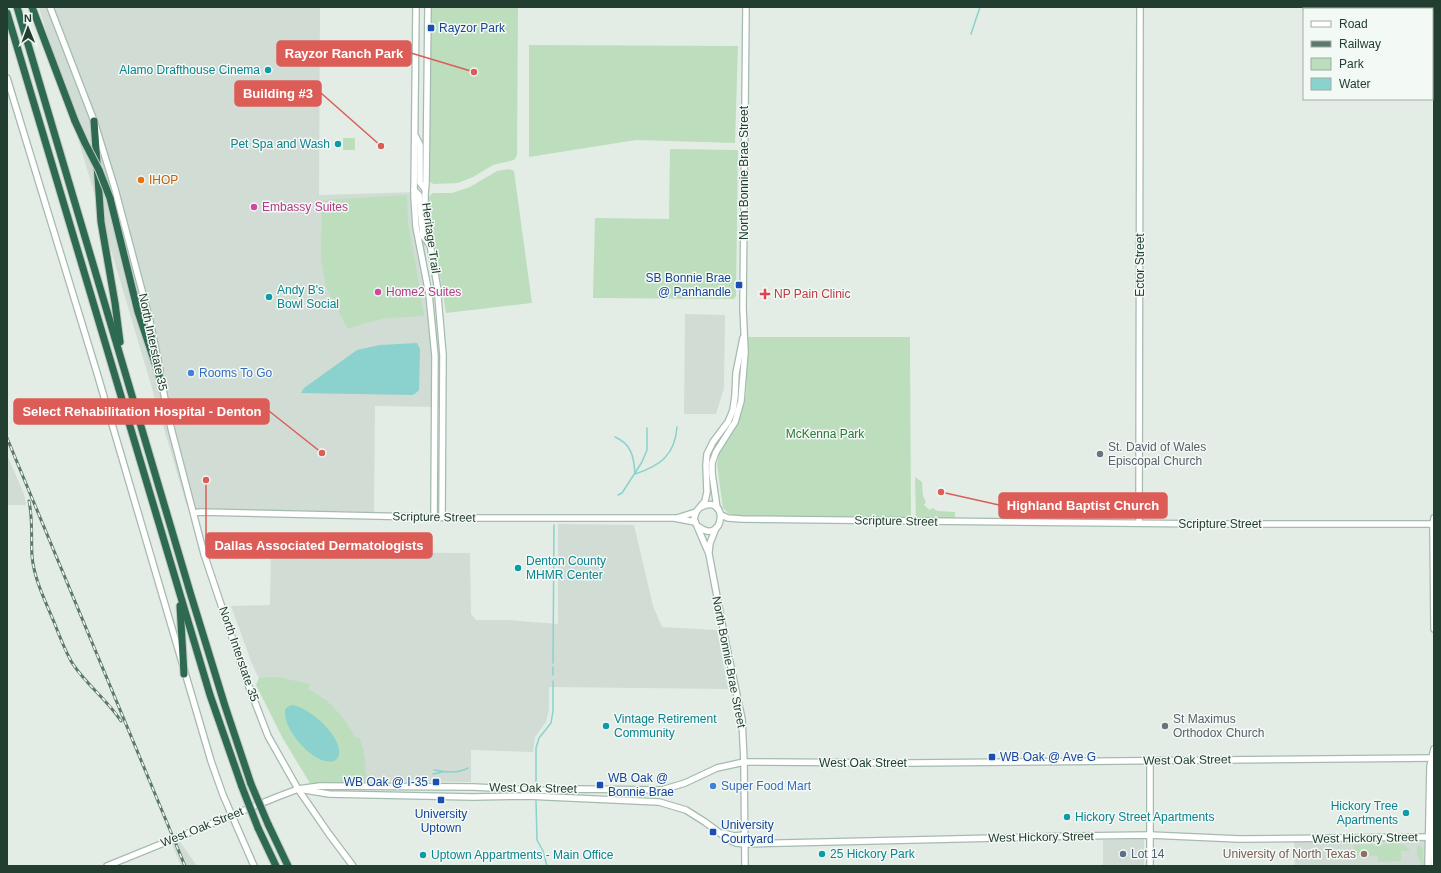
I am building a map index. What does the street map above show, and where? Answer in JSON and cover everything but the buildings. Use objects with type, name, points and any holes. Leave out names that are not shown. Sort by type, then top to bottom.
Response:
[{"type":"highway","points":[[17,7],[148,452],[225,706],[251,784],[288,866]]},
{"type":"highway","points":[[32,7],[75,121],[99,170],[110,198],[138,312],[162,384]]},
{"type":"highway","points":[[7,13],[217,716],[242,788],[258,828],[276,866]]},
{"type":"highway","points":[[94,121],[101,222],[115,303],[122,362]]},
{"type":"highway","points":[[174,574],[181,619],[184,674]]},
{"type":"main road","name":"North Interstate 35","points":[[50,7],[94,121],[115,189],[150,321],[171,428],[204,554],[246,678],[268,736],[298,789],[353,866]]},
{"type":"main road","name":"Heritage Trail","points":[[416,7],[414,190],[416,227],[429,294],[435,356],[436,424],[433,481],[434,517]]},
{"type":"main road","name":"Heritage Trail","points":[[428,7],[425,215],[437,285],[444,355],[442,518]]},
{"type":"main road","name":"North Bonnie Brae Street","points":[[717,508],[712,463],[716,452],[734,422],[740,407],[745,352],[743,338],[746,7]]},
{"type":"main road","name":"Ector Street","points":[[1139,523],[1140,7]]},
{"type":"main road","points":[[416,66],[427,66]]},
{"type":"main road","points":[[416,73],[427,73]]},
{"type":"main road","points":[[7,78],[211,761],[232,816],[254,866]]},
{"type":"main road","points":[[415,136],[420,145],[420,183],[425,190]]},
{"type":"main road","points":[[414,190],[419,195],[423,236],[430,246]]},
{"type":"main road","name":"North Bonnie Brae Street","points":[[697,510],[705,501],[707,492],[707,454],[713,442],[728,422],[733,410],[736,373],[743,338]]},
{"type":"main road","points":[[436,424],[443,424]]},
{"type":"main road","points":[[710,505],[717,508],[721,515],[718,526],[709,531],[701,529],[697,524],[697,510],[702,506],[710,505]]},
{"type":"main road","name":"Scripture Street","points":[[674,518],[697,510]]},
{"type":"main road","name":"Scripture Street","points":[[194,513],[214,512],[442,518],[674,518],[697,524]]},
{"type":"main road","name":"Scripture Street","points":[[721,515],[728,518],[742,519],[1433,524]]},
{"type":"main road","points":[[1434,518],[1434,629]]},
{"type":"main road","name":"Scripture Street","points":[[718,526],[742,519]]},
{"type":"main road","name":"North Bonnie Brae Street","points":[[697,524],[709,554],[742,719],[745,866]]},
{"type":"main road","name":"North Bonnie Brae Street","points":[[709,554],[710,543],[718,526]]},
{"type":"main road","points":[[1434,749],[1432,837],[1434,866]]},
{"type":"main road","name":"West Oak Street","points":[[106,866],[298,789],[320,786],[471,787],[557,791],[578,789],[662,790],[685,783],[717,768],[744,762],[910,763],[1433,758]]},
{"type":"main road","points":[[1150,761],[1150,866]]},
{"type":"main road","points":[[344,786],[344,794]]},
{"type":"main road","name":"West Oak Street","points":[[298,789],[329,794],[473,797],[527,796],[659,802]]},
{"type":"main road","points":[[659,802],[662,790]]},
{"type":"main road","name":"West Hickory Street","points":[[659,802],[686,810],[729,840],[736,843],[745,844],[1150,835],[1239,840],[1432,837]]},
{"type":"main road","points":[[718,831],[734,836],[745,835]]},
{"type":"main road","points":[[1428,866],[1432,837]]},
{"type":"shaded area","points":[[39,7],[320,7],[319,195],[419,192],[427,264],[436,322],[440,407],[375,406],[374,512],[189,508],[186,503]]},
{"type":"shaded area","points":[[685,314],[725,315],[724,388],[716,414],[684,414]]},
{"type":"shaded area","points":[[7,455],[24,494],[26,505],[7,505]]},
{"type":"shaded area","points":[[558,524],[634,525],[653,606],[662,627],[717,630],[728,689],[549,687],[549,710],[546,722],[535,737],[533,752],[471,750],[471,782],[313,780],[275,712],[252,664],[231,606],[270,605],[271,552],[470,553],[471,614],[476,620],[507,620],[558,624]]},
{"type":"shaded area","name":"Lot 14","points":[[1144,839],[1144,866],[1103,866],[1103,840]]},
{"type":"shaded area","name":"University of North Texas","points":[[1434,841],[1434,866],[1295,866],[1294,842]]},
{"type":"shaded area","points":[[180,842],[197,866],[181,866],[172,844]]},
{"type":"green space","points":[[431,7],[518,7],[517,155],[514,160],[493,165],[473,177],[458,183],[434,184],[431,183],[429,179]]},
{"type":"green space","points":[[529,45],[738,46],[735,143],[636,140],[529,157]]},
{"type":"green space","points":[[343,138],[355,138],[355,150],[343,150]]},
{"type":"green space","points":[[670,149],[738,150],[736,296],[734,299],[593,298],[595,218],[669,219]]},
{"type":"green space","points":[[509,169],[514,171],[532,303],[446,313],[427,198],[433,193],[452,193],[470,187],[497,171]]},
{"type":"green space","points":[[407,195],[408,223],[424,316],[387,318],[348,329],[326,287],[321,259],[323,200]]},
{"type":"green space","name":"McKenna Park","points":[[748,337],[910,337],[911,521],[742,519],[728,513],[723,508],[717,465],[719,454],[736,428],[744,404],[746,395]]},
{"type":"green space","points":[[915,477],[922,482],[923,496],[926,502],[924,505],[930,510],[932,508],[938,511],[955,512],[955,519],[916,521]]},
{"type":"green space","points":[[277,677],[310,684],[308,689],[323,698],[336,709],[356,738],[359,737],[365,761],[366,786],[311,785],[282,737],[256,685],[259,678]]},
{"type":"green space","points":[[1391,843],[1404,845],[1410,850],[1401,851],[1401,861],[1378,862],[1378,856],[1355,855],[1354,845],[1371,844],[1379,846]]},
{"type":"green space","points":[[1418,845],[1423,848],[1423,862],[1425,862],[1425,866],[1422,866],[1418,856]]},
{"type":"water","points":[[417,343],[420,349],[419,390],[412,395],[301,393],[304,388],[357,350],[380,345]]},
{"type":"water","points":[[291,705],[307,711],[332,734],[337,743],[339,752],[337,759],[329,762],[320,759],[311,754],[302,746],[288,726],[285,716],[286,708]]},
{"type":"waterway","points":[[971,34],[980,7]]},
{"type":"waterway","points":[[615,437],[625,443],[629,448],[633,457],[635,474],[652,467],[665,458],[673,445],[677,427]]},
{"type":"waterway","points":[[618,495],[622,493],[642,462],[647,450],[647,428]]},
{"type":"waterway","points":[[553,663],[554,525]]},
{"type":"waterway","points":[[553,667],[553,675]]},
{"type":"waterway","points":[[536,786],[536,748],[539,738],[551,723],[553,711],[553,681]]},
{"type":"waterway","points":[[434,770],[455,772],[468,768]]},
{"type":"waterway","points":[[433,774],[443,772]]},
{"type":"waterway","points":[[536,801],[537,840],[543,851],[547,866]]},
{"type":"railway","points":[[7,438],[185,866]]},
{"type":"railway","points":[[29,501],[33,565],[40,589],[62,642],[76,669],[109,705],[121,721]]},
{"type":"place","name":"Rayzor Park","points":[[431,28]]},
{"type":"place","name":"Alamo Drafthouse Cinema","points":[[268,70]]},
{"type":"place","name":"Rayzor Ranch Park","points":[[474,72]]},
{"type":"place","name":"Pet Spa and Wash","points":[[338,144]]},
{"type":"place","name":"Building #3","points":[[381,146]]},
{"type":"place","name":"IHOP","points":[[141,180]]},
{"type":"place","name":"Embassy Suites","points":[[254,207]]},
{"type":"place","name":"SB Bonnie Brae @ Panhandle","points":[[739,285]]},
{"type":"place","name":"Home2 Suites","points":[[378,292]]},
{"type":"place","name":"NP Pain Clinic","points":[[765,294]]},
{"type":"place","name":"Andy B's Bowl Social","points":[[269,297]]},
{"type":"place","name":"Rooms To Go","points":[[191,373]]},
{"type":"place","name":"Select Rehabilitation Hospital - Denton","points":[[322,453]]},
{"type":"place","name":"St. David of Wales Episcopal Church","points":[[1100,454]]},
{"type":"place","name":"Dallas Associated Dermatologists","points":[[206,480]]},
{"type":"place","name":"Highland Baptist Church","points":[[941,492]]},
{"type":"place","name":"Denton County MHMR Center","points":[[518,568]]},
{"type":"place","name":"Vintage Retirement Community","points":[[606,726]]},
{"type":"place","name":"St Maximus Orthodox Church","points":[[1165,726]]},
{"type":"place","name":"WB Oak @ Ave G","points":[[992,757]]},
{"type":"place","name":"WB Oak @ I-35","points":[[436,782]]},
{"type":"place","name":"WB Oak @ Bonnie Brae","points":[[600,785]]},
{"type":"place","name":"Super Food Mart","points":[[713,786]]},
{"type":"place","name":"University Uptown","points":[[441,800]]},
{"type":"place","name":"Hickory Tree Apartments","points":[[1406,813]]},
{"type":"place","name":"Hickory Street Apartments","points":[[1067,817]]},
{"type":"place","name":"University Courtyard","points":[[713,832]]},
{"type":"place","name":"25 Hickory Park","points":[[822,854]]},
{"type":"place","name":"Lot 14","points":[[1123,854]]},
{"type":"place","name":"University of North Texas","points":[[1364,854]]},
{"type":"place","name":"Uptown Appartments - Main Office","points":[[423,855]]}]
